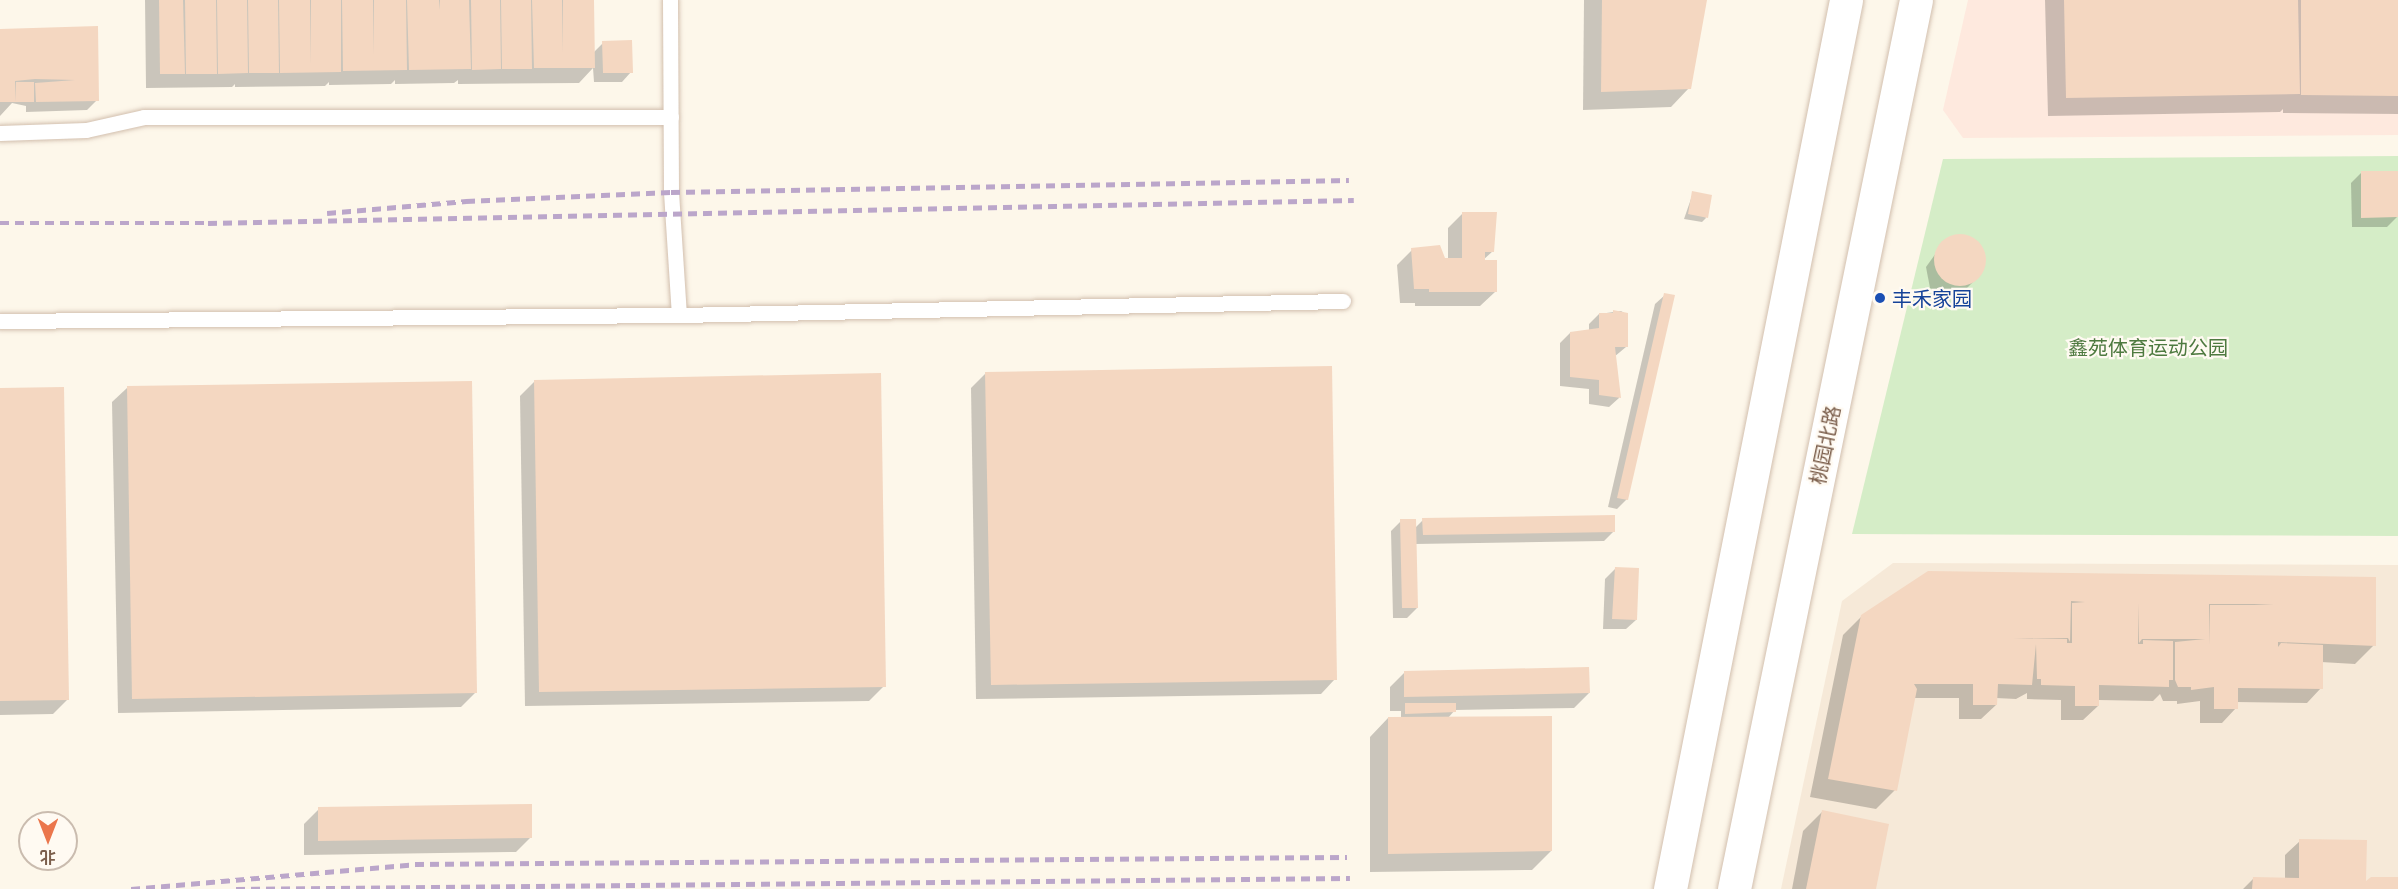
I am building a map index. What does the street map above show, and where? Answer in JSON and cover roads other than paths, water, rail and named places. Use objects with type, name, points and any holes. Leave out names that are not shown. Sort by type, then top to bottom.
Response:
[{"type":"main road","points":[[1670,889],[1846,0]]},
{"type":"main road","name":"桃园北路","points":[[1734,889],[1916,0]]},
{"type":"lane","points":[[670,0],[671,117],[679,315]]},
{"type":"lane","points":[[0,133],[86,130],[144,117],[671,117]]},
{"type":"lane","points":[[0,321],[679,315],[1343,301]]},
{"type":"railway","points":[[327,213],[466,201],[671,192],[1349,180]]},
{"type":"railway","points":[[0,223],[208,223],[1354,200]]},
{"type":"railway","points":[[131,889],[415,864],[1347,857]]},
{"type":"railway","points":[[236,889],[1350,878]]},
{"type":"place","name":"丰禾家园","points":[[1880,298]]},
{"type":"park label","name":"鑫苑体育运动公园","points":[[2148,347]]}]
